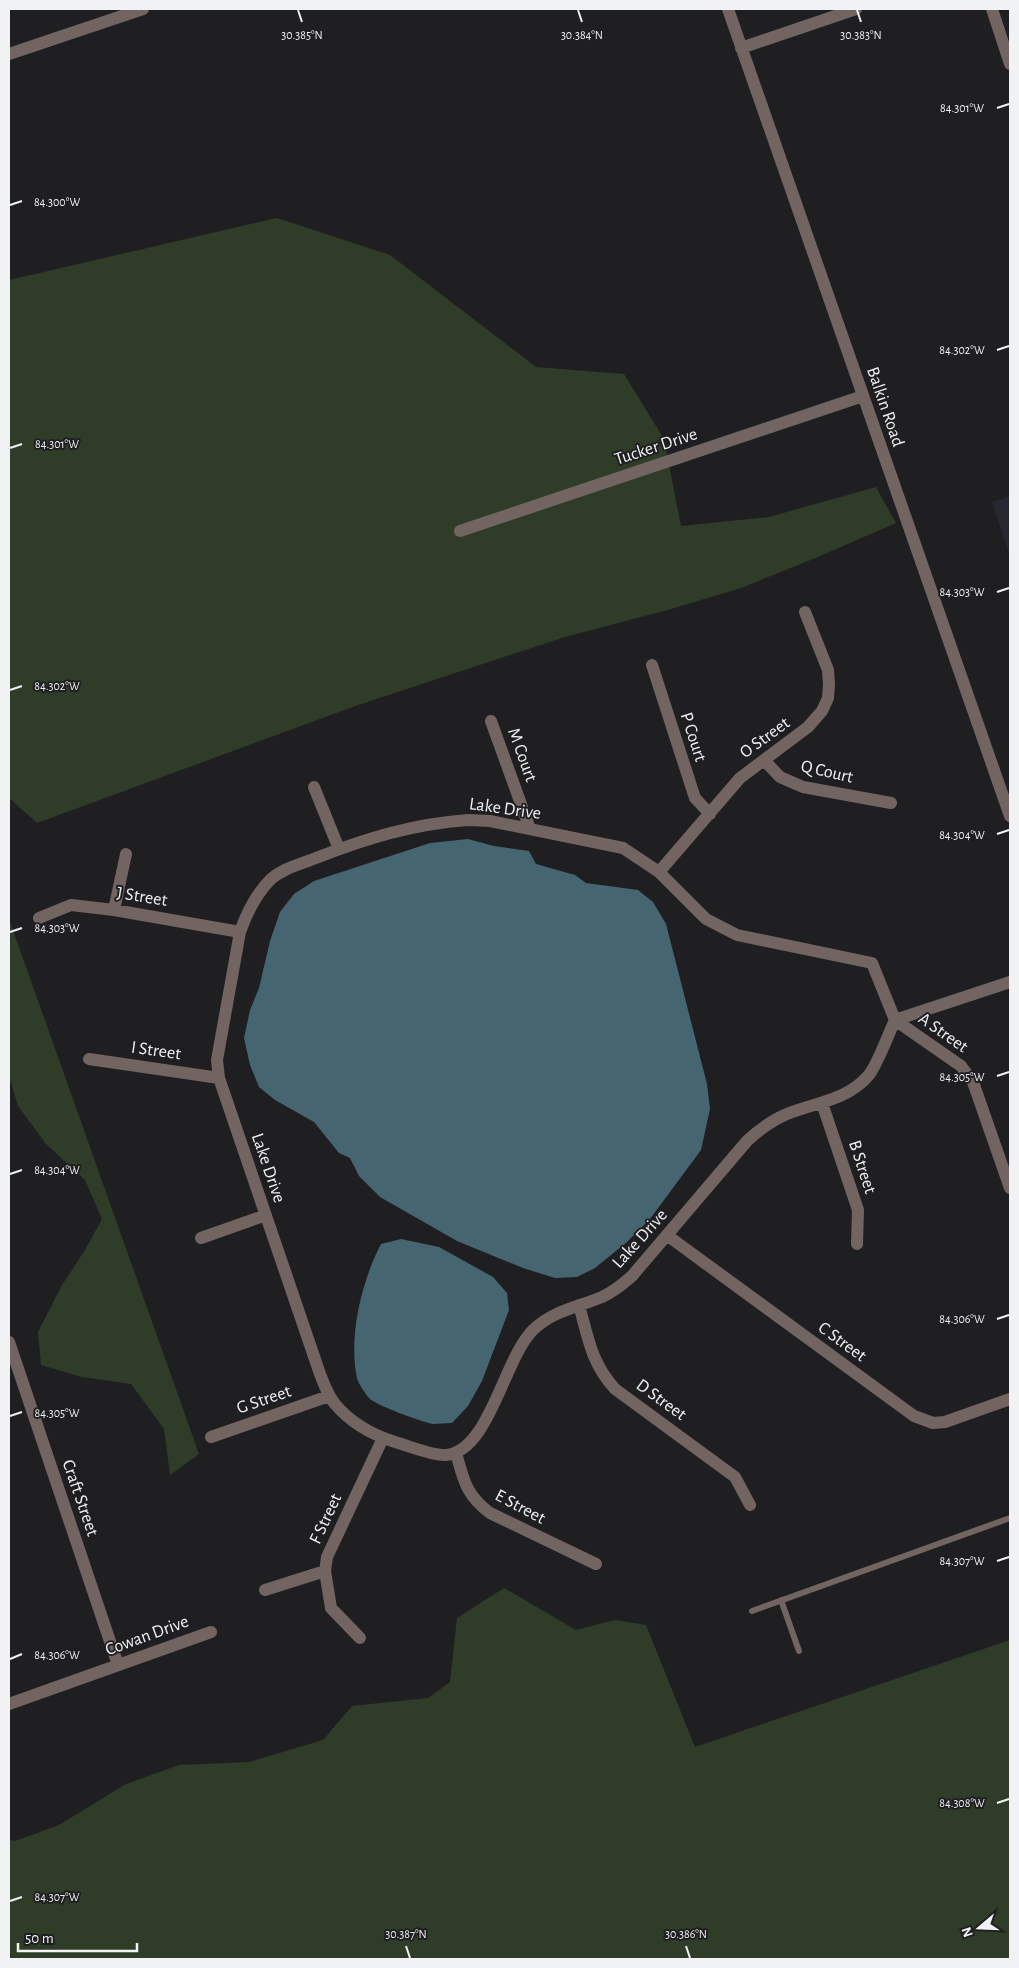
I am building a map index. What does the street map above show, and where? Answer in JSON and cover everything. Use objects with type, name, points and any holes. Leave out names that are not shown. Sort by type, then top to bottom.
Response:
[{"type":"street","points":[[9,54],[143,9]]},
{"type":"street","name":"Balkin Road","points":[[728,9],[1010,816]]},
{"type":"street","points":[[742,48],[856,9]]},
{"type":"street","points":[[992,9],[1010,64]]},
{"type":"street","name":"Tucker Drive","points":[[460,531],[863,396]]},
{"type":"street","name":"O Street","points":[[659,872],[740,778],[808,727],[822,711],[828,698],[830,685],[828,670],[805,612]]},
{"type":"street","name":"P Court","points":[[652,665],[695,798],[710,814]]},
{"type":"street","name":"M Court","points":[[491,721],[530,829]]},
{"type":"street","name":"Q Court","points":[[764,760],[780,777],[803,787],[891,803]]},
{"type":"street","points":[[314,787],[339,849]]},
{"type":"street","name":"Lake Drive","points":[[468,820],[490,821],[530,829],[622,848],[659,872],[706,919],[737,935],[872,963],[895,1020],[869,1076],[852,1090],[822,1103],[789,1113],[758,1130],[632,1276],[602,1297],[554,1315],[535,1328],[526,1338],[472,1443],[456,1454],[441,1455],[383,1438],[356,1423],[329,1396],[219,1078],[217,1060],[240,932],[246,915],[257,896],[272,879],[284,870],[339,849],[408,827],[468,820]]},
{"type":"street","points":[[114,910],[126,854]]},
{"type":"street","name":"J Street","points":[[39,918],[71,905],[114,910],[240,932]]},
{"type":"street","points":[[895,1020],[1010,982]]},
{"type":"street","name":"A Street","points":[[895,1020],[962,1066],[973,1082],[1010,1188]]},
{"type":"street","name":"I Street","points":[[89,1059],[219,1078]]},
{"type":"street","name":"B Street","points":[[822,1103],[858,1210],[857,1244]]},
{"type":"street","points":[[201,1238],[266,1215]]},
{"type":"street","name":"C Street","points":[[668,1236],[906,1410],[924,1421],[945,1422],[1010,1399]]},
{"type":"street","name":"D Street","points":[[579,1305],[595,1360],[603,1375],[616,1388],[735,1477],[750,1505]]},
{"type":"street","name":"Craft Street","points":[[9,1342],[118,1665]]},
{"type":"street","name":"G Street","points":[[211,1437],[329,1396]]},
{"type":"street","name":"F Street","points":[[360,1638],[331,1608],[325,1571],[327,1557],[383,1438]]},
{"type":"street","name":"E Street","points":[[456,1454],[464,1482],[471,1496],[478,1504],[490,1513],[596,1564]]},
{"type":"street","points":[[265,1590],[325,1571]]},
{"type":"street","name":"Cowan Drive","points":[[9,1704],[211,1632]]},
{"type":"lane","points":[[752,1611],[1010,1518]]},
{"type":"lane","points":[[781,1600],[798,1651]]},
{"type":"shaded area","points":[[1010,496],[1010,557],[992,502]]},
{"type":"green space","points":[[277,218],[390,255],[536,367],[624,374],[664,439],[681,526],[769,517],[876,487],[896,523],[741,588],[565,637],[358,705],[37,823],[9,798],[9,280]]},
{"type":"green space","points":[[9,919],[199,1454],[170,1475],[164,1429],[131,1384],[82,1377],[41,1365],[38,1332],[62,1285],[85,1250],[102,1219],[85,1180],[46,1144],[18,1106],[9,1076]]},
{"type":"green space","points":[[504,1588],[576,1630],[615,1620],[646,1625],[695,1747],[1010,1640],[1010,1959],[9,1959],[9,1839],[15,1841],[59,1825],[126,1784],[179,1765],[249,1762],[323,1740],[352,1706],[428,1698],[450,1682],[457,1618]]},
{"type":"water","points":[[468,839],[494,846],[529,851],[536,864],[575,875],[586,883],[638,890],[653,902],[666,924],[707,1084],[710,1109],[701,1150],[650,1219],[627,1242],[595,1268],[577,1277],[555,1278],[523,1268],[457,1241],[380,1197],[359,1176],[350,1158],[339,1153],[314,1122],[275,1100],[259,1087],[250,1065],[244,1038],[250,1010],[259,988],[270,941],[280,912],[294,894],[314,881],[430,843]]},
{"type":"water","points":[[401,1239],[439,1247],[493,1277],[507,1293],[509,1310],[482,1381],[468,1406],[452,1423],[427,1423],[380,1405],[369,1398],[357,1378],[354,1345],[358,1309],[368,1274],[381,1244]]}]
